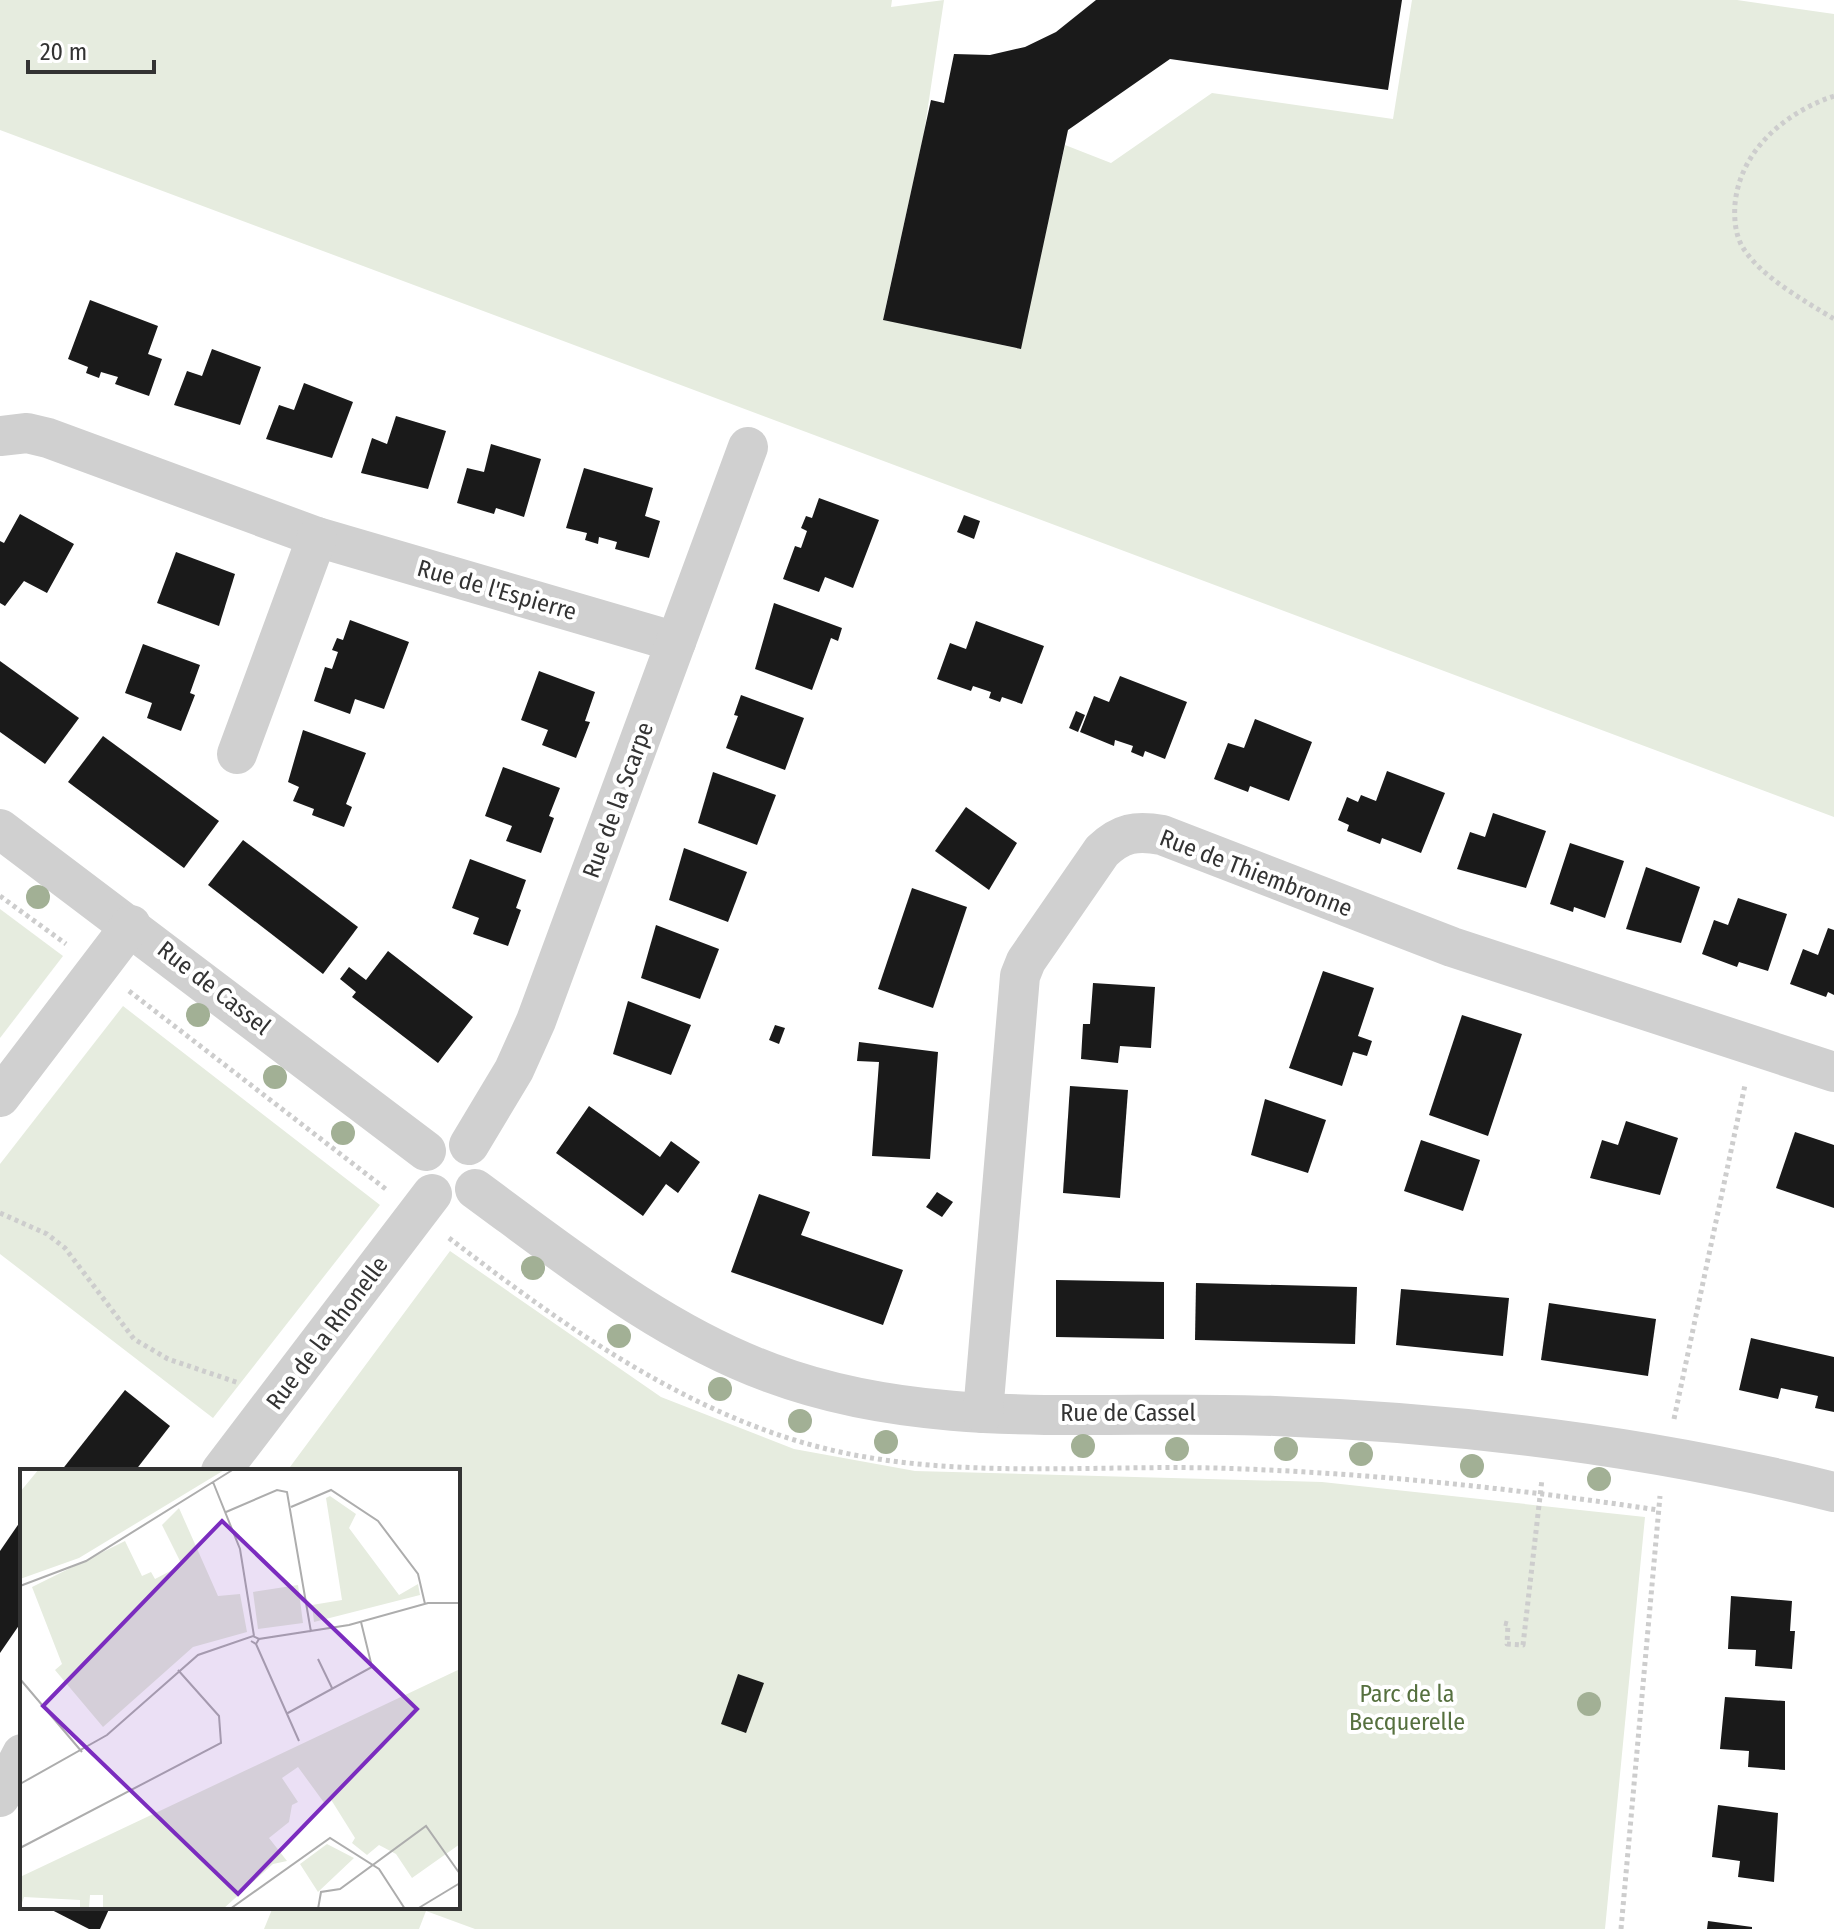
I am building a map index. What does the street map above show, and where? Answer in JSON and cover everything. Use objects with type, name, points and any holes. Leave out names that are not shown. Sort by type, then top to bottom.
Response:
[{"type":"street","name":"Rue de l'Espierre","points":[[0,436],[27,433],[48,438],[317,537],[676,642]]},
{"type":"street","name":"Rue de la Scarpe","points":[[469,1145],[507,1082],[531,1033],[748,447]]},
{"type":"street","points":[[237,754],[317,537]]},
{"type":"street","name":"Rue de Cassel","points":[[0,829],[131,925],[426,1151]]},
{"type":"street","name":"Rue de Thiembronne","points":[[983,1413],[1020,976],[1102,851],[1115,839],[1130,832],[1162,835],[1452,947],[1834,1072]]},
{"type":"street","points":[[0,1097],[131,925]]},
{"type":"street","points":[[443,1140],[458,1140],[469,1145],[481,1163],[481,1174],[475,1189],[455,1200],[425,1204],[420,1163],[426,1151],[443,1140]]},
{"type":"street","name":"Rue de Cassel","points":[[475,1189],[639,1305],[736,1360],[810,1386],[894,1405],[983,1413],[1276,1416],[1545,1438],[1666,1456],[1834,1492]]},
{"type":"street","name":"Rue de la Rhonelle","points":[[223,1469],[425,1204]]},
{"type":"street","points":[[0,1797],[20,1758]]},
{"type":"path","points":[[1834,96],[1808,105],[1771,133],[1748,159],[1736,189],[1734,218],[1742,246],[1764,269],[1791,293],[1834,319]]},
{"type":"path","points":[[0,896],[425,1204],[582,1334],[660,1382],[747,1421],[816,1446],[862,1456],[922,1462],[1339,1474],[1541,1492],[1658,1510]]},
{"type":"path","points":[[1621,1929],[1658,1510],[1666,1456],[1753,1048]]},
{"type":"path","points":[[0,1213],[47,1234],[65,1248],[134,1339],[168,1359],[278,1396]]},
{"type":"path","points":[[1504,1623],[1508,1624],[1507,1644],[1523,1645],[1545,1438]]},
{"type":"green space","points":[[0,0],[892,0],[891,7],[944,0],[924,133],[883,319],[1020,349],[1065,145],[1111,163],[1212,93],[1393,119],[1412,0],[1737,0],[1834,14],[1834,817],[0,130]]},
{"type":"green space","points":[[0,909],[63,956],[0,1038]]},
{"type":"green space","points":[[123,1006],[380,1205],[213,1418],[0,1254],[0,1164]]},
{"type":"green space","name":"Parc de la Becquerelle","points":[[450,1251],[661,1397],[794,1449],[915,1471],[1322,1482],[1645,1517],[1605,1929],[475,1929],[426,1911],[419,1929],[264,1929],[272,1909],[460,1909],[460,1469],[288,1469]]},
{"type":"building","points":[[1096,0],[1402,0],[1388,90],[1170,59],[1068,130],[1021,349],[883,320],[931,100],[944,103],[954,54],[990,55],[1025,47],[1056,32]]},
{"type":"building","points":[[90,300],[158,326],[148,354],[162,359],[149,396],[115,384],[118,377],[101,372],[99,378],[86,373],[88,367],[68,359]]},
{"type":"building","points":[[212,349],[261,367],[240,425],[174,405],[187,371],[202,376]]},
{"type":"building","points":[[304,383],[353,402],[332,458],[266,439],[279,405],[294,410]]},
{"type":"building","points":[[396,416],[446,431],[428,489],[361,473],[372,438],[387,444]]},
{"type":"building","points":[[491,444],[541,459],[524,517],[496,508],[494,514],[457,503],[467,468],[484,472]]},
{"type":"building","points":[[584,468],[653,488],[645,516],[660,521],[649,558],[615,549],[617,542],[599,537],[598,544],[585,540],[587,533],[566,528]]},
{"type":"building","points":[[819,498],[879,520],[853,588],[825,577],[819,592],[783,579],[795,546],[801,548],[807,531],[801,528],[806,516],[812,518]]},
{"type":"building","points":[[20,514],[74,544],[47,593],[24,581],[5,606],[0,603],[0,541],[4,543]]},
{"type":"building","points":[[964,515],[980,521],[974,539],[957,532]]},
{"type":"building","points":[[176,552],[235,574],[219,626],[157,603]]},
{"type":"building","points":[[774,603],[842,628],[838,641],[831,638],[812,690],[755,669]]},
{"type":"building","points":[[350,620],[409,642],[384,709],[355,699],[350,714],[314,701],[325,667],[332,669],[338,652],[332,650],[337,638],[343,640]]},
{"type":"building","points":[[976,621],[1044,646],[1022,704],[1002,697],[1000,702],[989,698],[991,692],[973,686],[971,691],[937,679],[950,643],[966,649]]},
{"type":"building","points":[[143,644],[200,665],[190,693],[195,695],[181,731],[147,718],[152,703],[125,693]]},
{"type":"building","points":[[0,661],[79,718],[45,764],[0,732]]},
{"type":"building","points":[[539,671],[595,692],[585,721],[590,722],[576,758],[542,745],[548,730],[521,720]]},
{"type":"building","points":[[1120,676],[1187,702],[1165,759],[1145,751],[1143,757],[1131,752],[1133,746],[1115,740],[1114,746],[1080,732],[1094,696],[1109,702]]},
{"type":"building","points":[[741,695],[804,718],[785,770],[726,748],[738,716],[734,715]]},
{"type":"building","points":[[1076,711],[1085,715],[1078,732],[1069,728]]},
{"type":"building","points":[[1255,719],[1312,742],[1289,801],[1250,786],[1248,792],[1214,779],[1228,743],[1244,748]]},
{"type":"building","points":[[303,730],[366,753],[346,804],[352,807],[344,827],[312,815],[314,809],[293,801],[299,787],[288,782]]},
{"type":"building","points":[[103,736],[219,821],[184,868],[68,782]]},
{"type":"building","points":[[503,767],[560,788],[549,816],[554,818],[541,853],[506,841],[512,826],[485,816]]},
{"type":"building","points":[[1387,771],[1445,793],[1421,853],[1382,838],[1380,844],[1347,831],[1349,825],[1338,820],[1347,797],[1358,802],[1361,795],[1376,801]]},
{"type":"building","points":[[713,772],[776,795],[757,845],[698,823]]},
{"type":"building","points":[[966,807],[1017,843],[989,890],[935,851]]},
{"type":"building","points":[[1493,813],[1546,831],[1526,888],[1457,869],[1470,832],[1485,837]]},
{"type":"building","points":[[243,840],[358,927],[323,974],[208,885]]},
{"type":"building","points":[[1570,843],[1624,861],[1605,918],[1574,907],[1573,912],[1550,904]]},
{"type":"building","points":[[684,848],[747,872],[728,922],[669,900]]},
{"type":"building","points":[[470,859],[526,880],[516,908],[521,910],[508,946],[473,934],[479,918],[452,908]]},
{"type":"building","points":[[1646,867],[1700,887],[1681,943],[1626,929]]},
{"type":"building","points":[[912,888],[967,907],[933,1008],[878,989]]},
{"type":"building","points":[[1738,898],[1787,914],[1768,971],[1739,962],[1737,967],[1702,954],[1714,920],[1728,925]]},
{"type":"building","points":[[656,925],[719,949],[700,999],[641,978]]},
{"type":"building","points":[[1828,928],[1834,930],[1834,995],[1828,992],[1826,997],[1790,984],[1803,949],[1818,955]]},
{"type":"building","points":[[388,951],[473,1017],[438,1063],[352,997],[356,992],[340,979],[349,967],[366,980]]},
{"type":"building","points":[[1323,971],[1374,988],[1358,1036],[1372,1041],[1367,1056],[1353,1052],[1342,1086],[1289,1068]]},
{"type":"building","points":[[1093,983],[1155,987],[1151,1048],[1120,1046],[1118,1063],[1081,1059],[1083,1024],[1090,1024]]},
{"type":"building","points":[[628,1001],[691,1025],[671,1075],[613,1054]]},
{"type":"building","points":[[1462,1015],[1522,1034],[1488,1136],[1429,1115]]},
{"type":"building","points":[[775,1025],[785,1028],[779,1044],[769,1040]]},
{"type":"building","points":[[859,1042],[938,1052],[930,1159],[872,1156],[879,1062],[857,1061]]},
{"type":"building","points":[[1070,1086],[1128,1090],[1120,1198],[1063,1193]]},
{"type":"building","points":[[1265,1099],[1326,1120],[1308,1173],[1251,1155]]},
{"type":"building","points":[[589,1106],[660,1157],[671,1141],[700,1162],[678,1193],[666,1184],[643,1216],[556,1153]]},
{"type":"building","points":[[1626,1121],[1678,1138],[1660,1195],[1590,1178],[1602,1140],[1618,1145]]},
{"type":"building","points":[[1795,1132],[1834,1145],[1834,1208],[1776,1188]]},
{"type":"building","points":[[1421,1140],[1480,1160],[1463,1211],[1404,1191]]},
{"type":"building","points":[[937,1192],[953,1202],[942,1217],[926,1207]]},
{"type":"building","points":[[759,1194],[810,1212],[801,1235],[903,1270],[883,1325],[731,1272]]},
{"type":"building","points":[[1056,1280],[1164,1282],[1164,1339],[1056,1337]]},
{"type":"building","points":[[1196,1283],[1357,1287],[1355,1344],[1195,1340]]},
{"type":"building","points":[[1401,1289],[1509,1298],[1503,1356],[1396,1345]]},
{"type":"building","points":[[1549,1303],[1656,1319],[1648,1376],[1541,1360]]},
{"type":"building","points":[[1751,1338],[1834,1357],[1834,1412],[1815,1408],[1818,1396],[1781,1388],[1778,1399],[1739,1390]]},
{"type":"building","points":[[125,1390],[170,1426],[137,1469],[63,1469]]},
{"type":"building","points":[[20,1522],[20,1624],[0,1653],[0,1551]]},
{"type":"building","points":[[1731,1596],[1792,1601],[1790,1631],[1795,1631],[1792,1669],[1755,1666],[1756,1650],[1728,1649]]},
{"type":"building","points":[[738,1674],[764,1683],[746,1733],[721,1724]]},
{"type":"building","points":[[1725,1697],[1785,1701],[1785,1770],[1748,1767],[1749,1751],[1720,1749]]},
{"type":"building","points":[[1718,1805],[1778,1813],[1774,1882],[1738,1877],[1740,1861],[1712,1857]]},
{"type":"building","points":[[50,1909],[109,1909],[100,1929],[89,1929]]},
{"type":"building","points":[[1708,1921],[1752,1927],[1752,1929],[1707,1929]]}]
